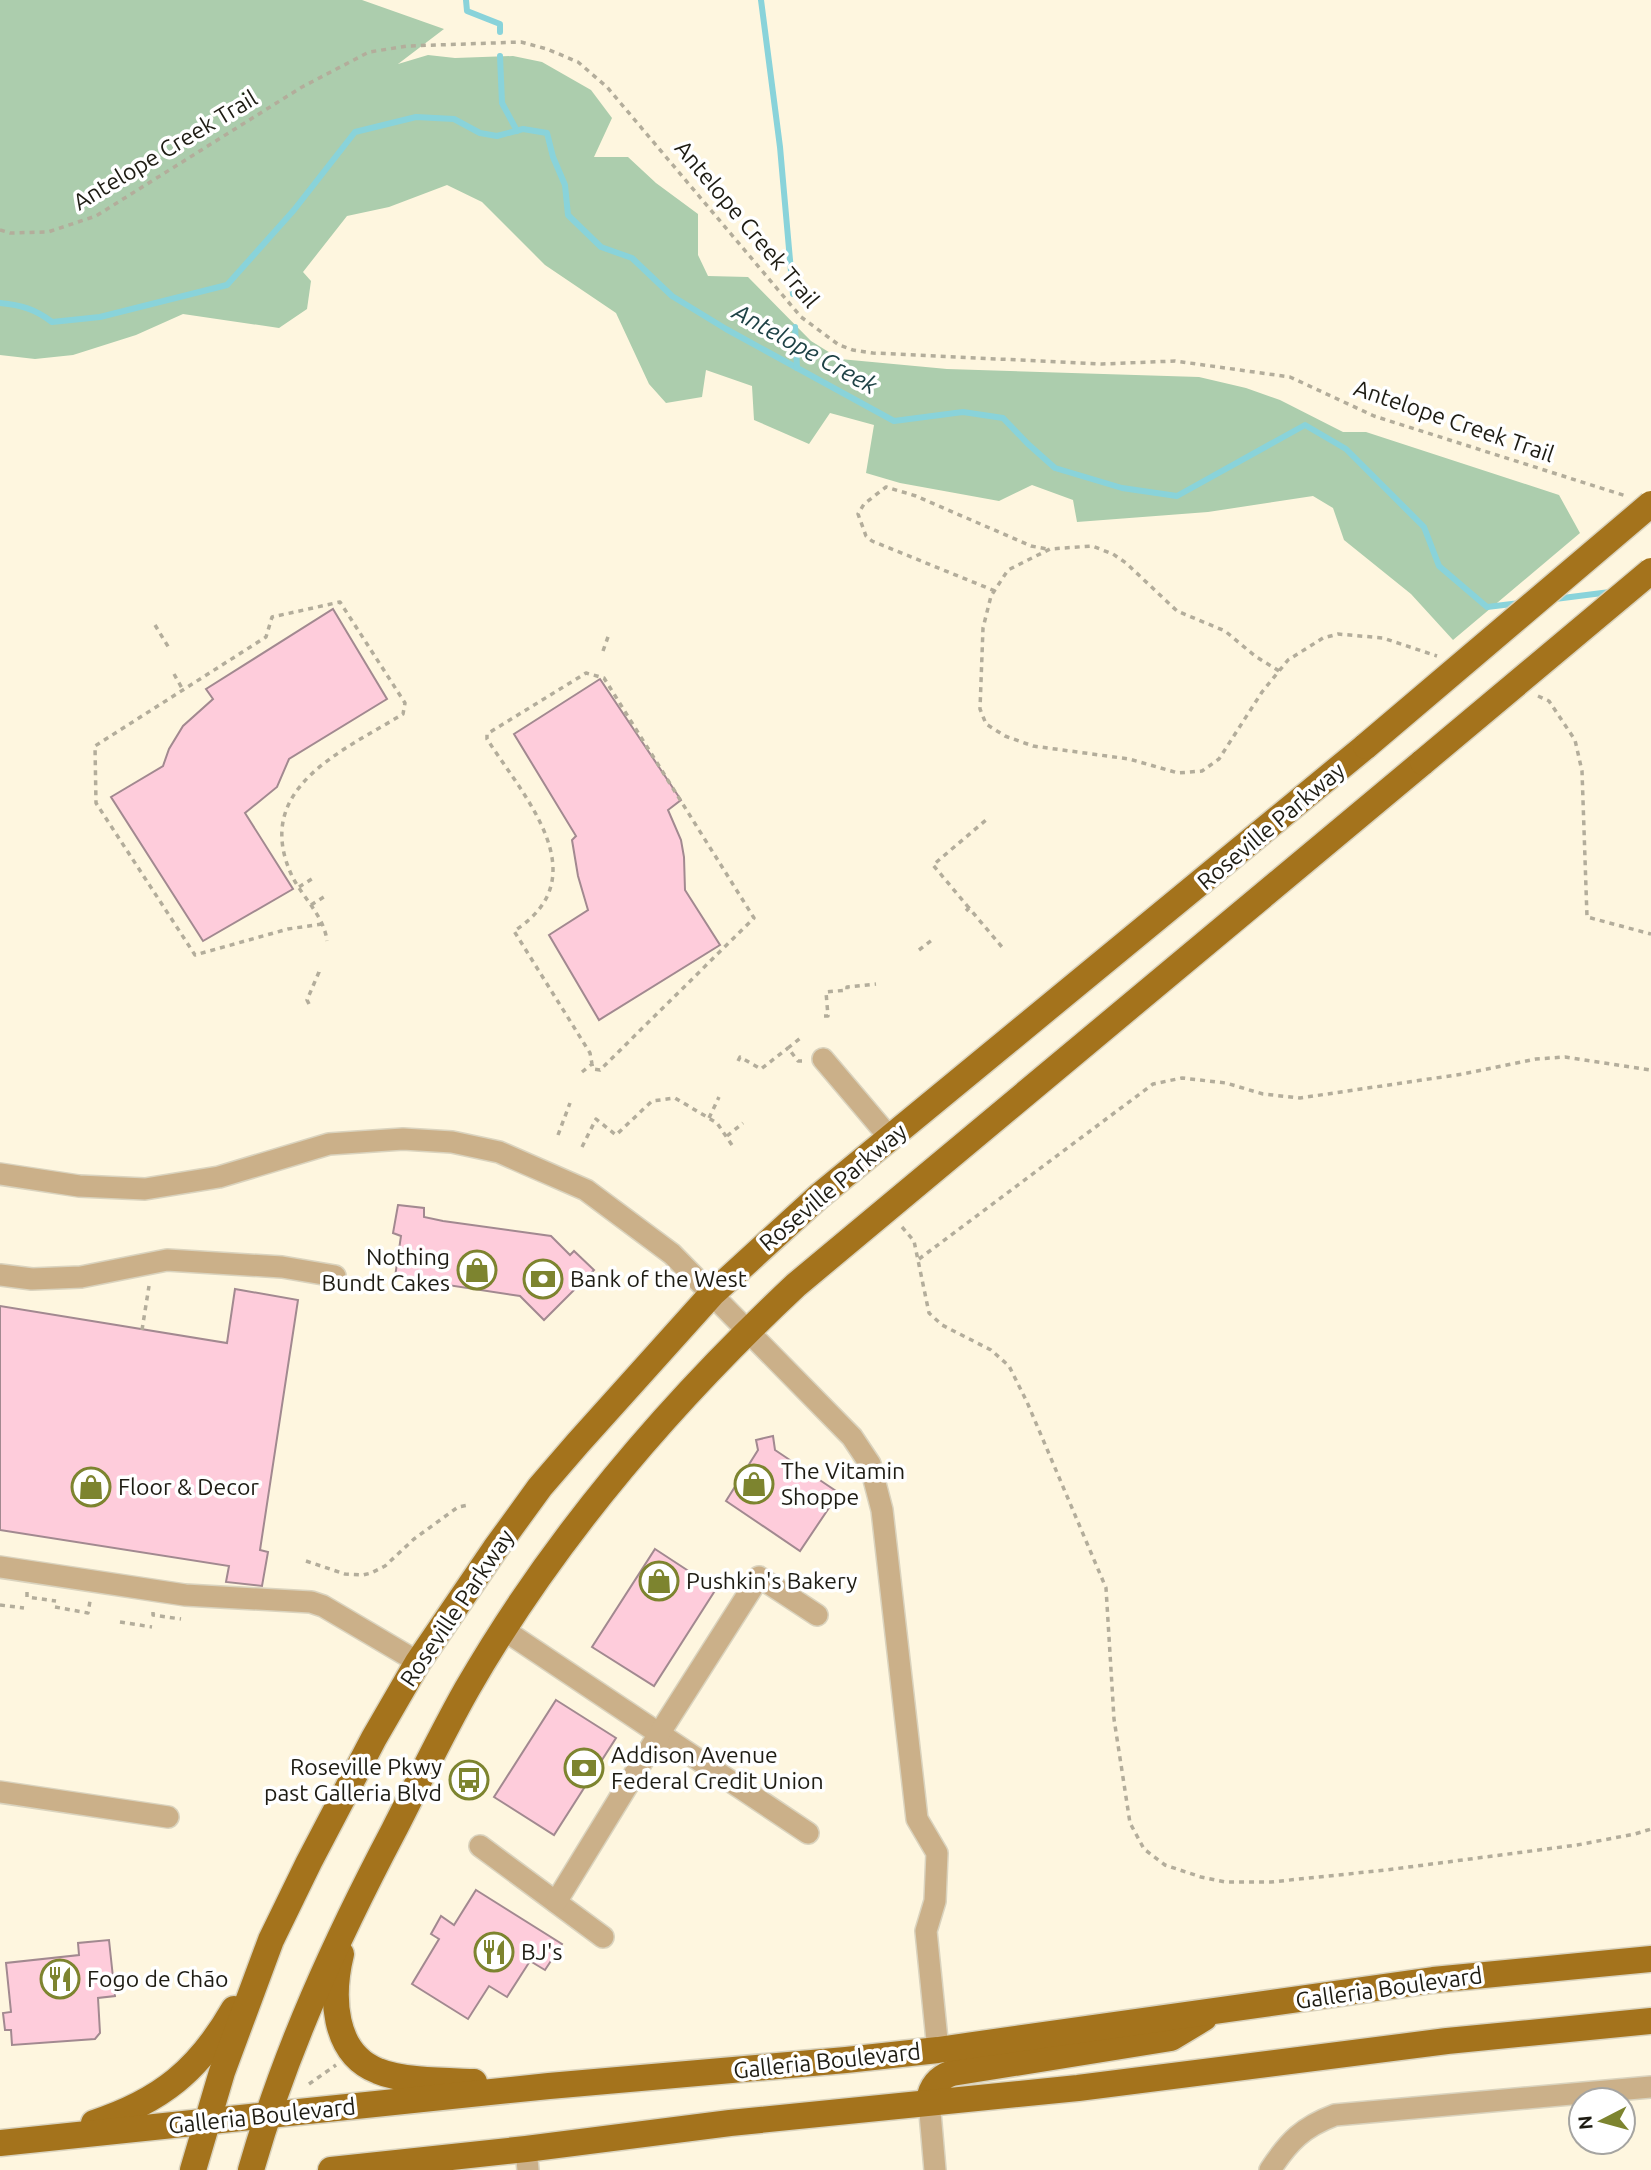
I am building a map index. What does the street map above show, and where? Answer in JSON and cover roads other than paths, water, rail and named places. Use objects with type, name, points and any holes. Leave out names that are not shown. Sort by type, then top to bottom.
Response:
[{"type":"main road","name":"Roseville Parkway","points":[[193,2170],[222,2072],[271,1940],[356,1772],[418,1662],[540,1487],[712,1294],[809,1205],[1366,746],[1641,501]]},
{"type":"main road","name":"Roseville Parkway","points":[[251,2170],[267,2115],[312,1999],[366,1884],[466,1690],[588,1509],[704,1376],[796,1285],[1651,571]]},
{"type":"main road","points":[[366,1884],[341,1955],[336,1998],[340,2031],[359,2059],[376,2071],[393,2075],[549,2086]]},
{"type":"main road","points":[[12,2142],[105,2119],[146,2102],[173,2085],[201,2059],[226,2023],[271,1940]]},
{"type":"main road","name":"Galleria Boulevard","points":[[12,2142],[549,2086],[938,2050],[1433,1980],[1651,1959]]},
{"type":"main road","points":[[929,2101],[930,2092],[936,2082],[952,2073],[1171,2038],[1215,2011]]},
{"type":"main road","points":[[331,2170],[431,2158],[527,2160],[693,2127],[1077,2088],[1447,2042],[1651,2021]]},
{"type":"main road","points":[[385,2170],[431,2158]]},
{"type":"street","points":[[812,1060],[890,1138]]},
{"type":"street","points":[[0,1174],[79,1186],[145,1189],[219,1177],[329,1144],[403,1139],[452,1142],[499,1152],[586,1190],[672,1254],[852,1437],[870,1464],[882,1510],[917,1819],[937,1853],[935,1901],[926,1931],[938,2050]]},
{"type":"street","points":[[0,1275],[32,1279],[81,1277],[167,1260],[282,1267],[335,1276]]},
{"type":"street","points":[[0,1567],[185,1595],[310,1602],[323,1606],[418,1662]]},
{"type":"street","points":[[556,1902],[759,1577],[817,1615]]},
{"type":"street","points":[[504,1630],[808,1833]]},
{"type":"street","points":[[0,1792],[168,1818]]},
{"type":"street","points":[[480,1846],[603,1937]]},
{"type":"street","points":[[1270,2170],[1284,2149],[1312,2123],[1335,2115],[1651,2087]]},
{"type":"street","points":[[929,2101],[935,2170]]},
{"type":"waterway","points":[[466,0],[467,11],[500,24],[500,32]]},
{"type":"waterway","points":[[761,0],[780,147],[793,294]]},
{"type":"waterway","points":[[500,56],[502,103],[517,131]]},
{"type":"waterway","name":"Antelope Creek","points":[[0,303],[28,308],[52,322],[100,317],[227,285],[294,210],[355,132],[416,117],[454,119],[480,133],[497,136],[523,129],[547,133],[553,157],[565,185],[568,215],[601,247],[632,258],[672,296],[726,329],[894,421],[963,412],[1003,418],[1055,468],[1122,488],[1177,496],[1305,425],[1346,449],[1424,527],[1439,566],[1487,607],[1520,603]]},
{"type":"waterway","points":[[795,327],[797,368]]},
{"type":"waterway","name":"Antelope Creek","points":[[1555,599],[1610,592]]},
{"type":"place","name":"Nothing Bundt Cakes","points":[[477,1270]]},
{"type":"place","name":"Bank of the West","points":[[543,1279]]},
{"type":"place","name":"The Vitamin Shoppe","points":[[754,1484]]},
{"type":"place","name":"Floor & Decor","points":[[91,1487]]},
{"type":"place","name":"Pushkin's Bakery","points":[[659,1581]]},
{"type":"place","name":"Addison Avenue Federal Credit Union","points":[[584,1768]]},
{"type":"place","name":"Roseville Pkwy past Galleria Blvd","points":[[469,1780]]},
{"type":"place","name":"BJ's","points":[[494,1952]]},
{"type":"place","name":"Fogo de Chão","points":[[60,1979]]}]
